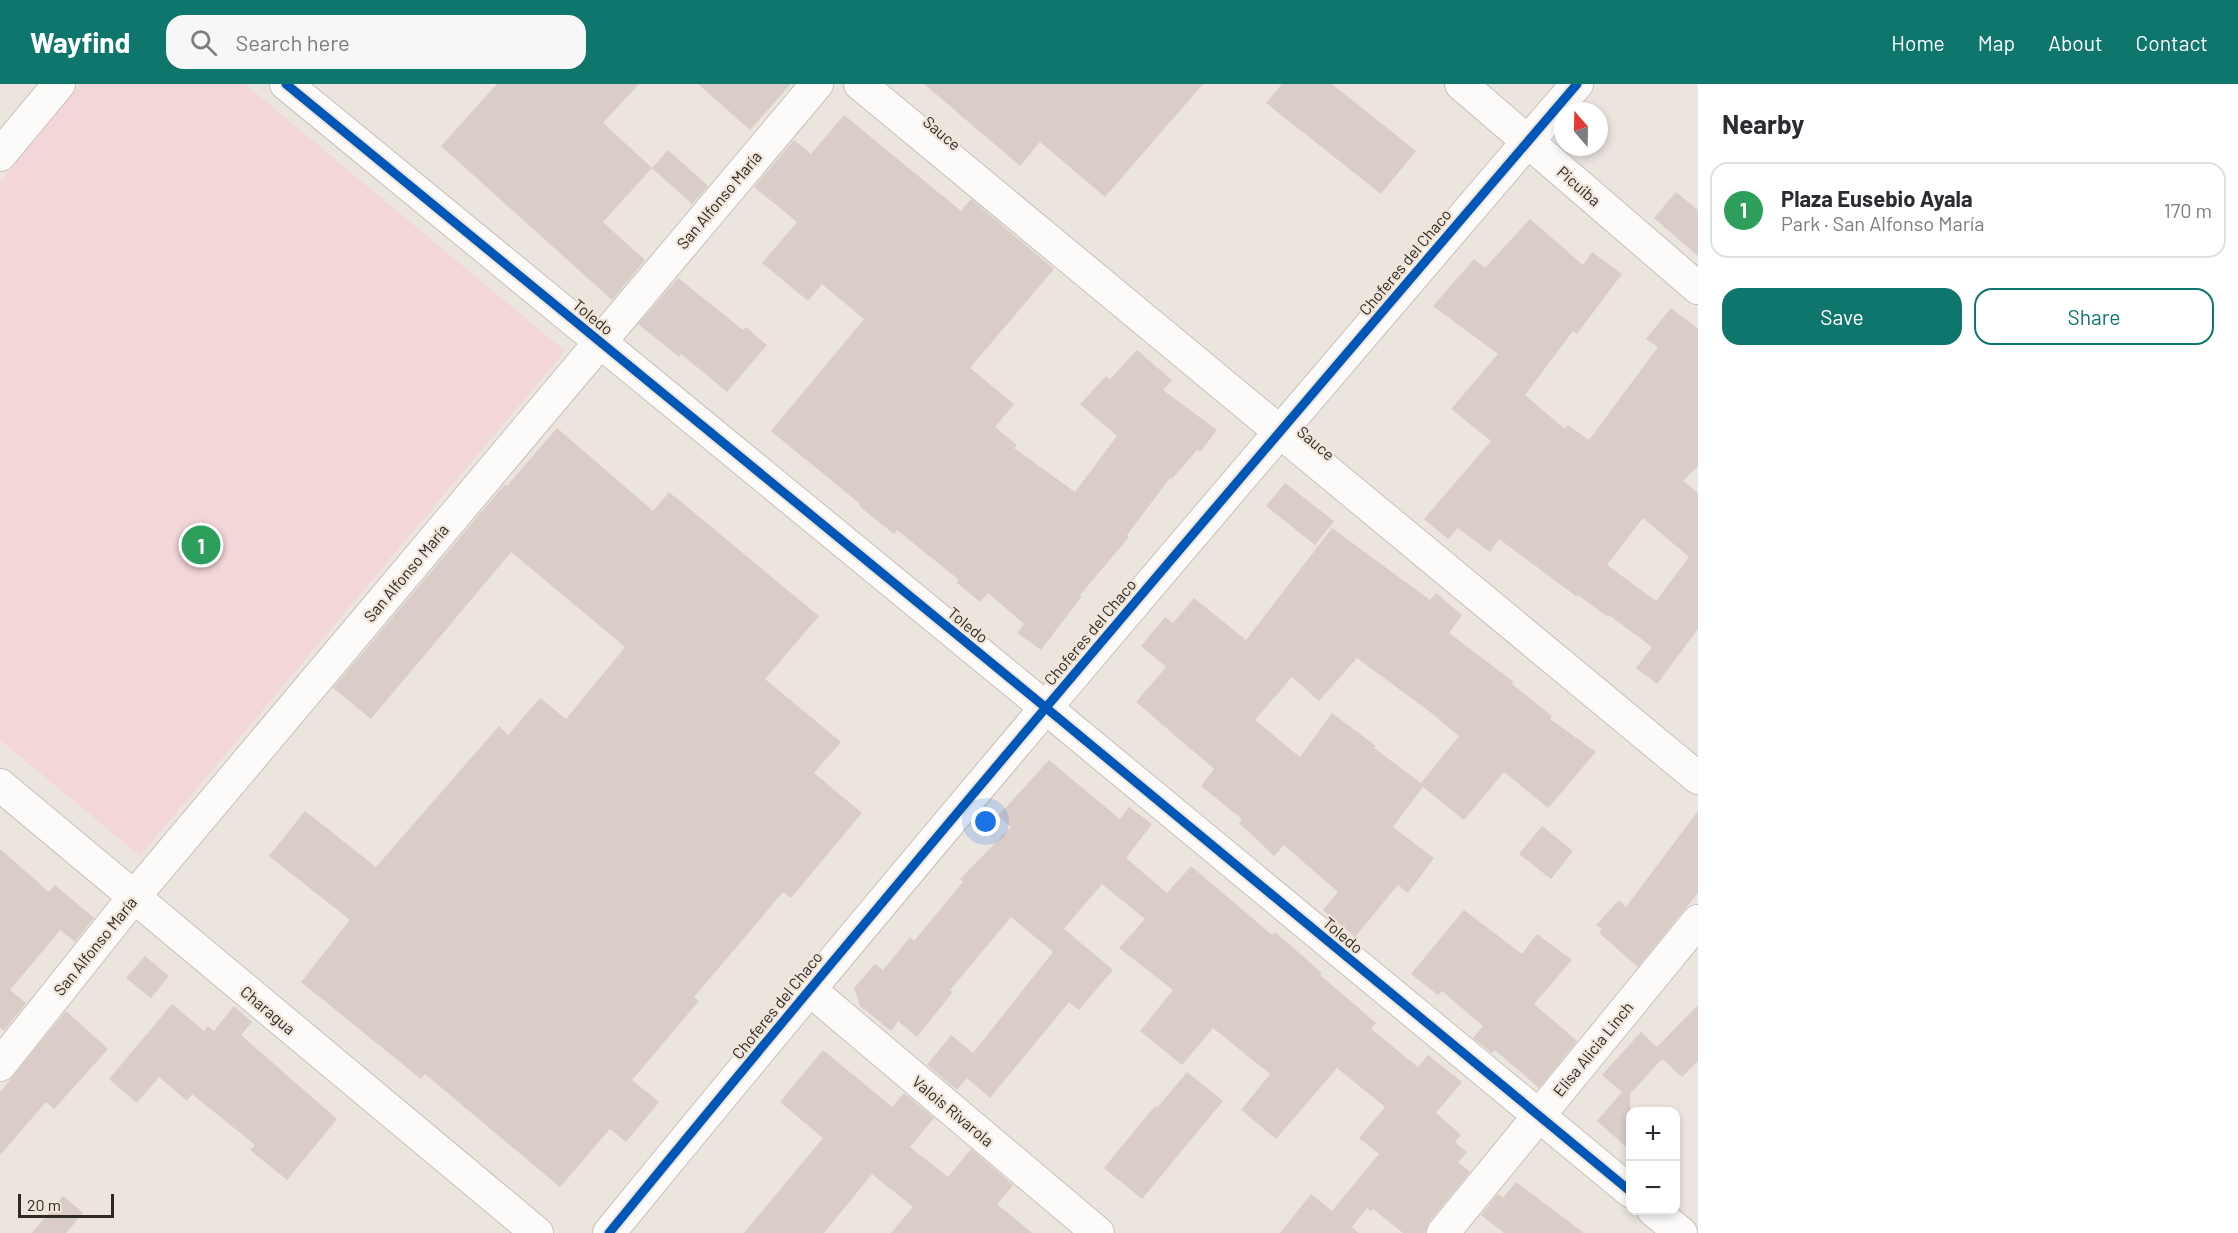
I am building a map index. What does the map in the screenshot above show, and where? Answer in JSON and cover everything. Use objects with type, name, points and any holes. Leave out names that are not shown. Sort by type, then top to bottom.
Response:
[{"type":"street","points":[[0,155],[59,84]]},
{"type":"street","name":"Toledo","points":[[286,84],[1626,1188]]},
{"type":"street","name":"San Alfonso María","points":[[0,1065],[133,898],[817,84]]},
{"type":"street","name":"Sauce","points":[[860,84],[1698,778]]},
{"type":"street","name":"Picuiba","points":[[1461,84],[1698,288]]},
{"type":"street","name":"Choferes del Chaco","points":[[609,1233],[809,989],[1045,708],[1577,84]]},
{"type":"street","name":"Charagua","points":[[0,785],[537,1233]]},
{"type":"street","name":"Elisa Alicia Linch","points":[[1443,1233],[1698,921]]},
{"type":"street","name":"Valois Rivarola","points":[[809,989],[1098,1233]]},
{"type":"street","points":[[1659,1215],[1681,1233]]},
{"type":"shaded area","points":[[80,84],[245,84],[565,351],[140,856],[0,740],[0,182]]},
{"type":"building","points":[[497,84],[639,84],[603,123],[652,168],[603,222],[645,260],[612,300],[441,146]]},
{"type":"building","points":[[698,84],[791,84],[750,130]]},
{"type":"building","points":[[924,84],[1203,84],[1105,197],[1040,142],[1020,166]]},
{"type":"building","points":[[1282,84],[1332,84],[1416,151],[1381,194],[1266,103]]},
{"type":"building","points":[[844,115],[961,211],[971,199],[1054,269],[970,368],[1014,404],[995,427],[1017,445],[1014,448],[1075,492],[1117,436],[1080,404],[1106,376],[1110,379],[1137,350],[1172,380],[1163,390],[1217,430],[1200,452],[1197,450],[1172,479],[1170,478],[1127,535],[1129,537],[1080,595],[1082,596],[1041,650],[1017,633],[1024,624],[988,593],[980,602],[957,583],[959,580],[897,530],[894,534],[771,431],[864,319],[822,284],[808,301],[762,263],[797,222],[754,187],[794,140],[811,154]]},
{"type":"building","points":[[668,150],[708,186],[692,204],[652,168]]},
{"type":"building","points":[[1676,192],[1698,210],[1698,256],[1654,218]]},
{"type":"building","points":[[1530,219],[1583,265],[1592,252],[1622,274],[1577,334],[1573,331],[1525,395],[1565,429],[1568,425],[1589,440],[1658,347],[1646,339],[1671,308],[1698,329],[1698,466],[1683,481],[1698,493],[1698,629],[1657,684],[1636,668],[1652,647],[1609,615],[1608,617],[1578,595],[1577,597],[1499,539],[1490,552],[1458,528],[1448,539],[1424,519],[1491,441],[1451,409],[1498,354],[1433,306],[1474,259],[1485,268]],"holes":[[[1643,518],[1689,557],[1656,601],[1607,565]]]},
{"type":"building","points":[[678,278],[743,330],[746,327],[767,345],[727,392],[681,354],[679,357],[638,324]]},
{"type":"building","points":[[557,428],[653,511],[669,492],[819,616],[765,679],[841,742],[814,773],[862,813],[791,898],[783,892],[694,997],[699,1001],[632,1080],[659,1102],[626,1142],[610,1129],[560,1187],[425,1074],[421,1079],[301,982],[350,920],[269,856],[305,811],[376,867],[499,726],[508,735],[540,698],[566,719],[625,647],[511,552],[371,719],[333,688],[505,484],[507,486]]},
{"type":"building","points":[[1285,483],[1334,521],[1315,545],[1266,506]]},
{"type":"building","points":[[1332,528],[1430,600],[1436,593],[1462,615],[1449,633],[1514,682],[1512,684],[1552,716],[1550,719],[1596,752],[1548,808],[1504,772],[1464,820],[1423,787],[1393,827],[1434,858],[1408,893],[1398,885],[1355,937],[1323,910],[1338,892],[1284,845],[1274,856],[1239,823],[1242,819],[1201,786],[1214,769],[1136,702],[1166,667],[1141,646],[1165,617],[1173,623],[1194,598],[1246,640]],"holes":[[[1357,658],[1459,736],[1421,783],[1332,713],[1300,757],[1255,720],[1292,677],[1319,701]]]},
{"type":"building","points":[[1049,760],[1120,819],[1129,807],[1152,824],[1126,858],[1167,893],[1191,866],[1272,935],[1275,932],[1322,973],[1320,975],[1376,1023],[1371,1029],[1418,1067],[1428,1055],[1462,1082],[1436,1113],[1461,1135],[1455,1142],[1467,1152],[1458,1162],[1470,1172],[1429,1222],[1425,1233],[1403,1233],[1373,1209],[1371,1211],[1367,1208],[1352,1227],[1359,1233],[1280,1233],[1311,1194],[1332,1211],[1379,1154],[1359,1138],[1385,1107],[1337,1068],[1276,1139],[1241,1110],[1270,1074],[1213,1028],[1182,1065],[1140,1031],[1173,990],[1119,948],[1145,919],[1102,884],[1064,929],[1113,970],[1079,1010],[1069,1002],[990,1098],[967,1078],[957,1090],[927,1065],[951,1035],[973,1053],[1053,952],[1011,917],[950,990],[953,992],[917,1037],[898,1021],[891,1031],[860,1006],[854,988],[875,964],[883,970],[910,937],[914,941],[963,882],[960,879],[1011,827],[998,816]]},
{"type":"building","points":[[1698,811],[1698,893],[1638,967],[1599,933],[1602,929],[1596,925],[1619,900],[1626,907]]},
{"type":"building","points":[[1542,826],[1573,851],[1551,879],[1519,854]]},
{"type":"building","points":[[0,849],[49,892],[55,885],[94,918],[75,942],[60,930],[10,990],[26,1003],[4,1031],[0,1028]]},
{"type":"building","points":[[1464,910],[1522,954],[1537,934],[1572,960],[1534,1004],[1577,1041],[1539,1088],[1495,1050],[1492,1053],[1473,1038],[1483,1026],[1442,991],[1438,995],[1411,974]]},
{"type":"building","points":[[145,956],[169,976],[151,998],[126,978]]},
{"type":"building","points":[[172,1004],[204,1031],[208,1026],[214,1031],[234,1006],[252,1022],[241,1035],[337,1119],[287,1180],[250,1150],[255,1145],[192,1094],[187,1101],[159,1077],[137,1103],[109,1079]]},
{"type":"building","points":[[1698,1005],[1698,1061],[1682,1077],[1662,1059],[1630,1094],[1630,1107],[1626,1107],[1626,1146],[1597,1121],[1622,1092],[1602,1075],[1641,1032],[1657,1047]]},
{"type":"building","points":[[66,1011],[108,1049],[54,1109],[46,1102],[0,1155],[0,1092]]},
{"type":"building","points":[[823,1050],[892,1107],[904,1093],[934,1118],[910,1147],[948,1177],[971,1149],[1013,1185],[997,1204],[1032,1233],[891,1233],[913,1207],[872,1174],[824,1233],[744,1233],[823,1138],[780,1102]]},
{"type":"building","points":[[1187,1072],[1223,1101],[1142,1199],[1104,1168],[1155,1106],[1157,1108]]},
{"type":"building","points":[[1516,1182],[1584,1233],[1504,1233],[1481,1215],[1498,1194],[1503,1198]]},
{"type":"building","points":[[63,1196],[83,1213],[66,1233],[32,1233]]},
{"type":"cycle path","points":[[286,84],[1626,1188]]},
{"type":"cycle path","points":[[609,1233],[969,799],[1577,84]]},
{"type":"place","name":"Plaza Eusebio Ayala","points":[[201,545]]}]
